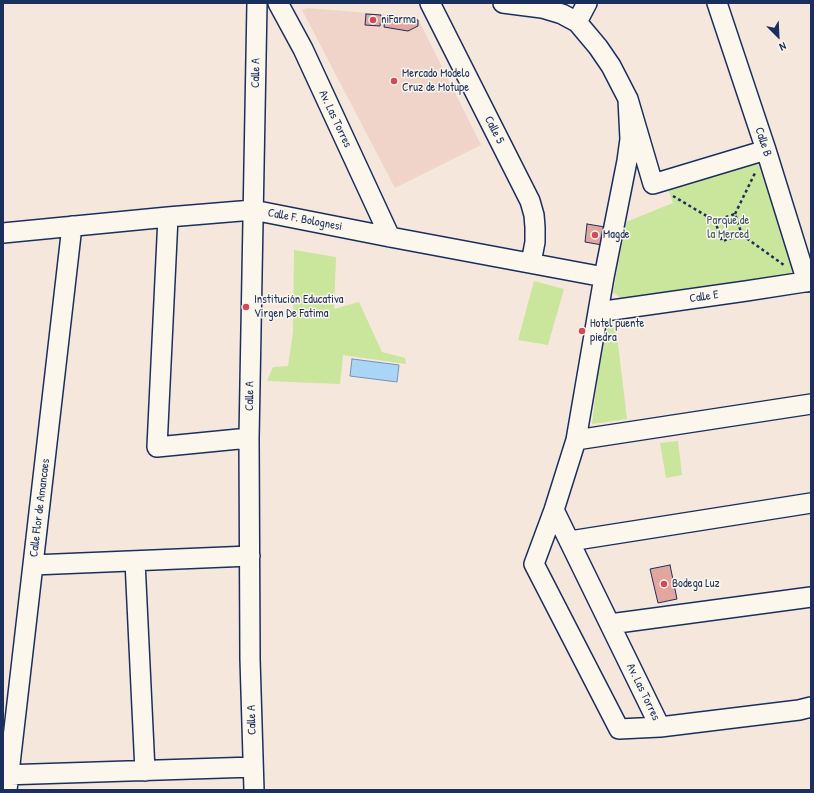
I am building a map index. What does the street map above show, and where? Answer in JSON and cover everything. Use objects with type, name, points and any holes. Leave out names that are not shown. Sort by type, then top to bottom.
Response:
[{"type":"street","name":"Calle A","points":[[254,790],[250,659],[249,438],[257,3]]},
{"type":"street","name":"Av. Las Torres","points":[[278,3],[303,49],[390,237]]},
{"type":"street","name":"Calle 5","points":[[430,3],[530,201],[534,215],[535,227],[535,242],[531,263]]},
{"type":"street","points":[[503,3],[542,8],[562,14],[577,22],[598,47],[611,66],[628,99],[653,184],[766,150]]},
{"type":"street","points":[[577,22],[587,3]]},
{"type":"street","name":"Calle B","points":[[717,3],[809,281]]},
{"type":"street","points":[[554,510],[576,440],[604,277],[627,161],[630,138],[628,99]]},
{"type":"street","name":"Calle F. Bolognesi","points":[[3,233],[252,210],[604,277]]},
{"type":"street","points":[[168,217],[158,447],[249,438]]},
{"type":"street","name":"Calle Flor de Amancaes","points":[[6,780],[33,564],[72,226]]},
{"type":"street","name":"Calle E","points":[[598,312],[809,281]]},
{"type":"street","points":[[576,440],[811,404]]},
{"type":"street","points":[[570,541],[811,503]]},
{"type":"street","name":"Av. Las Torres","points":[[554,510],[570,541],[660,726],[619,729],[534,564],[554,510]]},
{"type":"street","points":[[33,564],[250,556]]},
{"type":"street","points":[[135,561],[145,771]]},
{"type":"street","points":[[610,624],[811,597]]},
{"type":"street","points":[[660,726],[800,710],[811,707]]},
{"type":"street","points":[[6,780],[145,771],[253,767]]},
{"type":"path","points":[[766,150],[735,214],[742,235],[809,281]]},
{"type":"path","points":[[653,184],[715,221],[722,241],[742,235]]},
{"type":"path","points":[[715,221],[735,214]]},
{"type":"shaded area","name":"Mercado Modelo Cruz de Motupe","points":[[308,8],[417,17],[481,145],[395,188],[302,10]]},
{"type":"green space","name":"Parque de la Merced","points":[[763,161],[801,272],[622,299],[613,292],[626,222],[673,203],[668,189]]},
{"type":"green space","points":[[294,250],[336,257],[334,309],[359,302],[382,352],[405,358],[406,364],[343,355],[340,384],[267,381],[273,367],[288,366],[293,333]]},
{"type":"green space","points":[[534,281],[564,289],[548,345],[518,340]]},
{"type":"green space","points":[[616,327],[627,419],[592,424],[603,329]]},
{"type":"green space","points":[[678,441],[682,475],[666,478],[660,443]]},
{"type":"water","points":[[352,359],[399,365],[397,382],[350,376]]},
{"type":"building","name":"niFarma","points":[[366,14],[381,15],[380,26],[365,25]]},
{"type":"building","points":[[401,17],[418,20],[418,26],[408,31],[384,27],[385,19],[400,21]]},
{"type":"building","name":"Magde","points":[[587,224],[605,227],[602,245],[585,242]]},
{"type":"building","name":"Bodega Luz","points":[[670,565],[677,599],[658,603],[650,569]]},
{"type":"place","name":"niFarma","points":[[373,20]]},
{"type":"place","name":"Mercado Modelo Cruz de Motupe","points":[[394,81]]},
{"type":"place","name":"Magde","points":[[595,235]]},
{"type":"place","name":"Institución Educativa Virgen De Fatima","points":[[246,307]]},
{"type":"place","name":"Hotel puente piedra","points":[[582,331]]},
{"type":"place","name":"Bodega Luz","points":[[664,584]]}]
